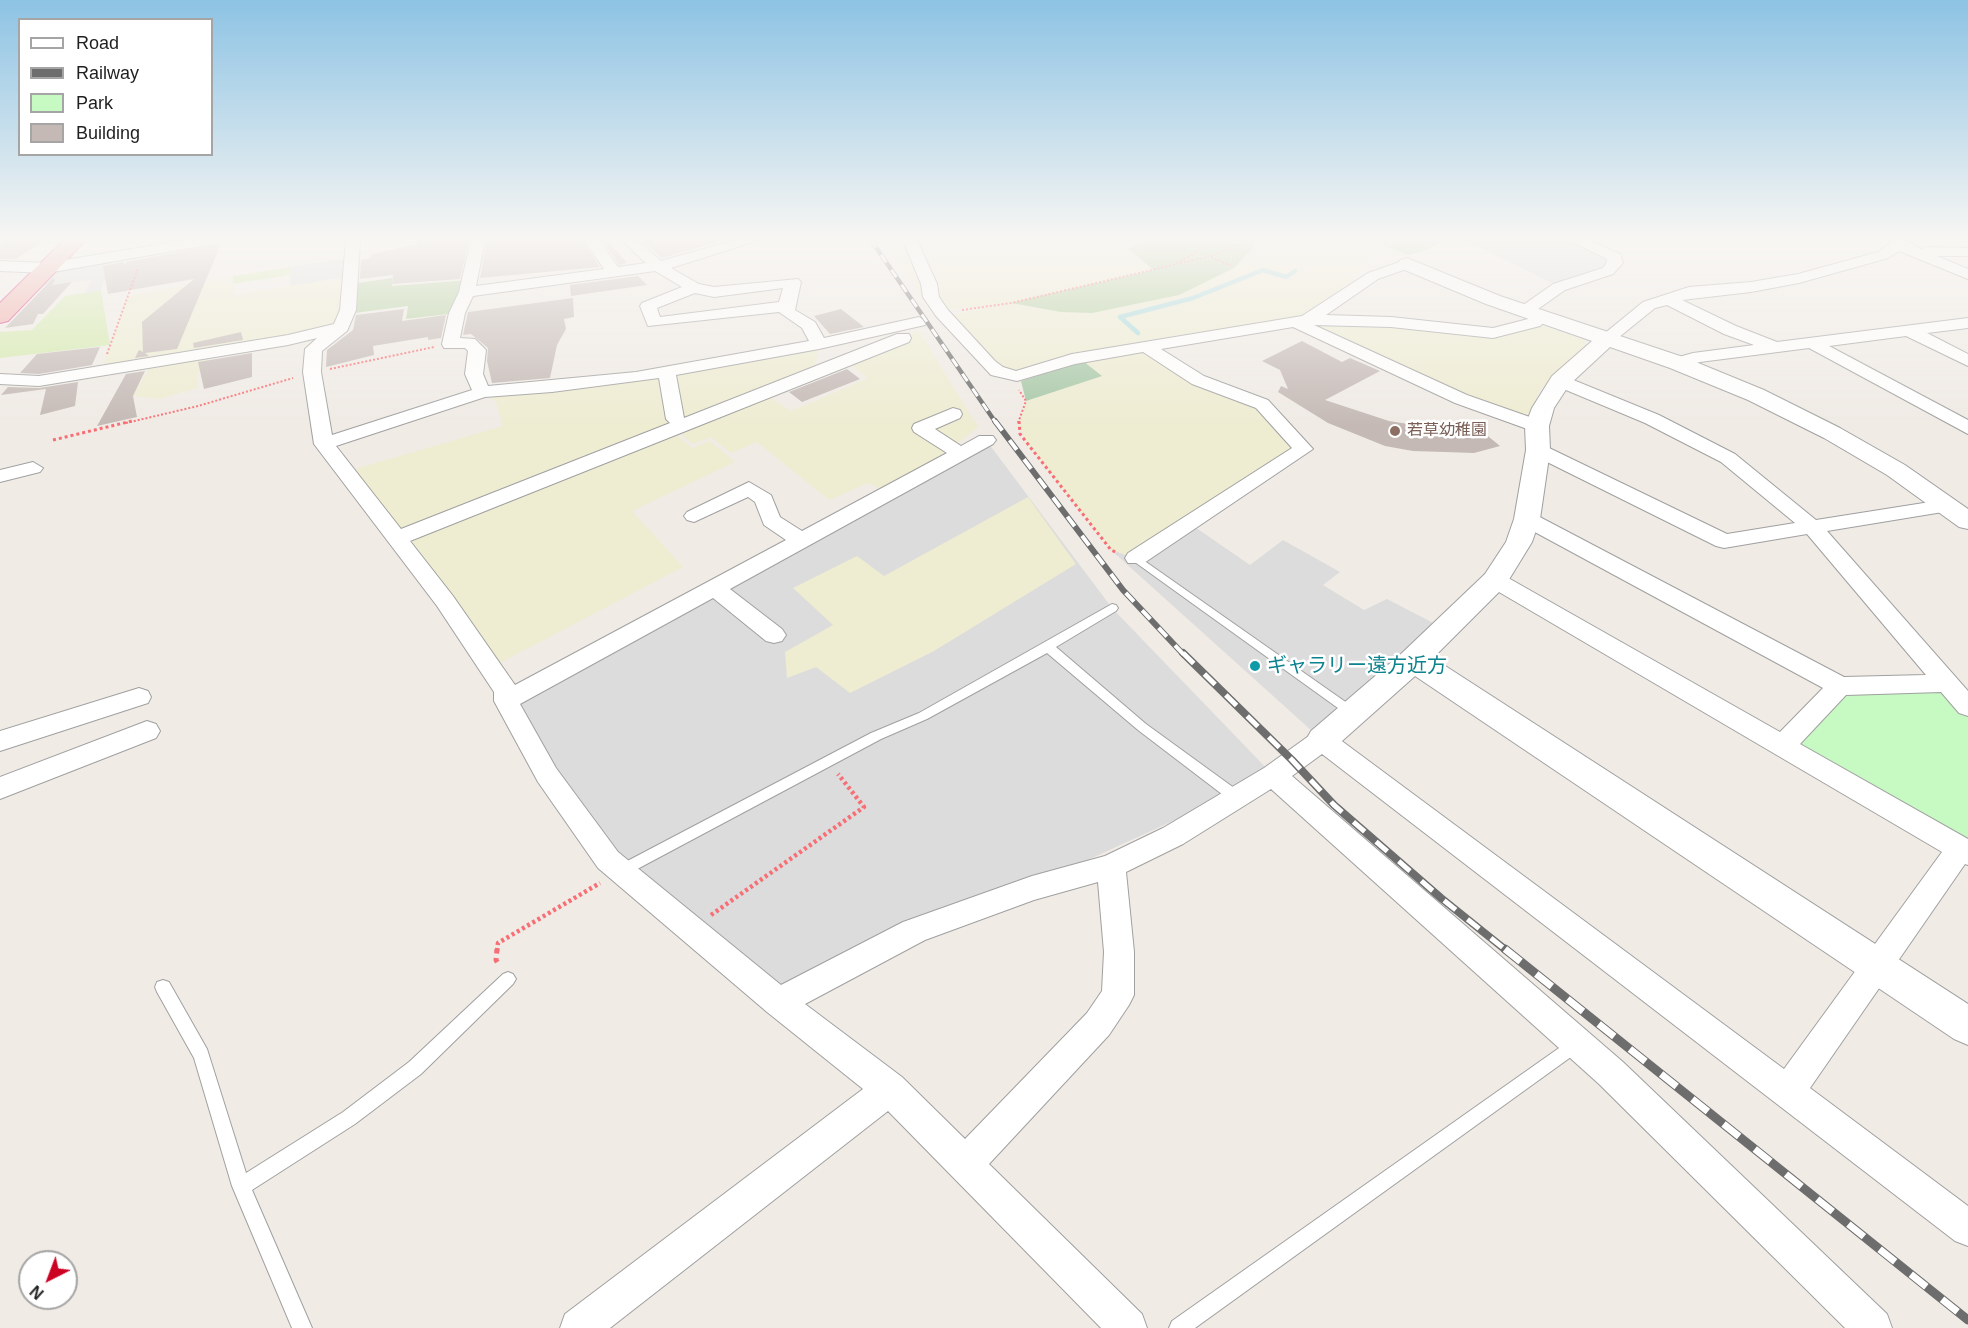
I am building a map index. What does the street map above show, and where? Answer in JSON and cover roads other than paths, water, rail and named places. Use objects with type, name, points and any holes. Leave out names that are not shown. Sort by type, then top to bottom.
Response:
[{"type":"street","points":[[349,302],[341,327],[314,349],[312,372],[324,444],[445,601],[506,691],[506,701],[547,775],[608,860],[778,1002],[890,1089],[1128,1328]]},
{"type":"street","points":[[462,302],[457,313],[450,344],[469,343],[477,350],[474,374],[482,392]]},
{"type":"street","points":[[658,302],[648,306],[654,323],[786,306]]},
{"type":"street","points":[[787,302],[787,312],[809,325],[819,344]]},
{"type":"street","points":[[934,302],[989,365],[997,371],[1017,376],[1072,359],[1302,321],[1349,319],[1493,333],[1534,323],[1534,314],[1545,302]]},
{"type":"street","points":[[1302,321],[1332,302]]},
{"type":"street","points":[[1501,302],[1678,363],[1756,395],[1832,433],[1962,510]]},
{"type":"street","points":[[778,1002],[914,931],[1032,888],[1111,866],[1173,836],[1273,775],[1322,740],[1413,660],[1495,580],[1519,542],[1527,519],[1543,408],[1560,381],[1607,338],[1649,305],[1659,302]]},
{"type":"street","points":[[1674,302],[1730,330],[1775,348]]},
{"type":"street","points":[[1302,321],[1538,438],[1724,541],[1812,527],[1962,510]]},
{"type":"street","points":[[324,444],[414,417],[482,392],[552,387],[667,372],[819,344],[919,322]]},
{"type":"street","points":[[1678,363],[1699,357],[1968,323]]},
{"type":"street","points":[[0,379],[22,382],[39,381],[288,340],[341,327]]},
{"type":"street","points":[[397,538],[906,336],[898,327]]},
{"type":"street","points":[[1910,331],[1968,361]]},
{"type":"street","points":[[1814,344],[1968,428]]},
{"type":"street","points":[[1136,558],[1303,449],[1262,404],[1198,380],[1146,347]]},
{"type":"street","points":[[667,372],[675,418]]},
{"type":"street","points":[[1560,381],[1652,419],[1728,458],[1812,527],[1968,707]]},
{"type":"street","points":[[953,414],[921,428],[961,454]]},
{"type":"street","points":[[506,701],[986,440]]},
{"type":"street","points":[[0,476],[33,468]]},
{"type":"street","points":[[694,516],[749,488],[764,499],[771,520],[802,541]]},
{"type":"street","points":[[1527,519],[1840,686],[1945,683]]},
{"type":"street","points":[[1495,580],[1784,744],[1964,850],[1788,1091]]},
{"type":"street","points":[[714,587],[774,635]]},
{"type":"street","points":[[1413,660],[1968,1026]]},
{"type":"street","points":[[1784,744],[1840,686]]},
{"type":"street","points":[[0,741],[139,697]]},
{"type":"street","points":[[0,788],[147,731]]},
{"type":"street","points":[[1322,740],[1968,1228]]},
{"type":"street","points":[[1273,775],[1576,1043],[1874,1328]]},
{"type":"street","points":[[966,1163],[1098,1024],[1118,995],[1119,952],[1111,866]]},
{"type":"street","points":[[579,1328],[890,1089]]},
{"type":"lane","points":[[1136,558],[1353,713]]},
{"type":"lane","points":[[621,871],[828,761],[923,716],[1048,647],[1112,608]]},
{"type":"lane","points":[[1048,647],[1142,727],[1236,797]]},
{"type":"lane","points":[[241,1186],[349,1118],[415,1068],[508,979]]},
{"type":"lane","points":[[164,987],[201,1055],[241,1186],[302,1328]]},
{"type":"lane","points":[[1179,1328],[1576,1043]]},
{"type":"waterway","points":[[1138,333],[1120,317],[1178,302]]},
{"type":"railway","points":[[913,302],[996,423]]},
{"type":"railway","points":[[995,421],[1123,590],[1184,655]]},
{"type":"railway","points":[[1183,653],[1292,760],[1334,805],[1441,898],[1507,951]]},
{"type":"railway","points":[[1505,949],[1968,1320]]},
{"type":"place","name":"若草幼稚園","points":[[1395,431]]},
{"type":"place","name":"ギャラリー遠方近方","points":[[1255,666]]}]
